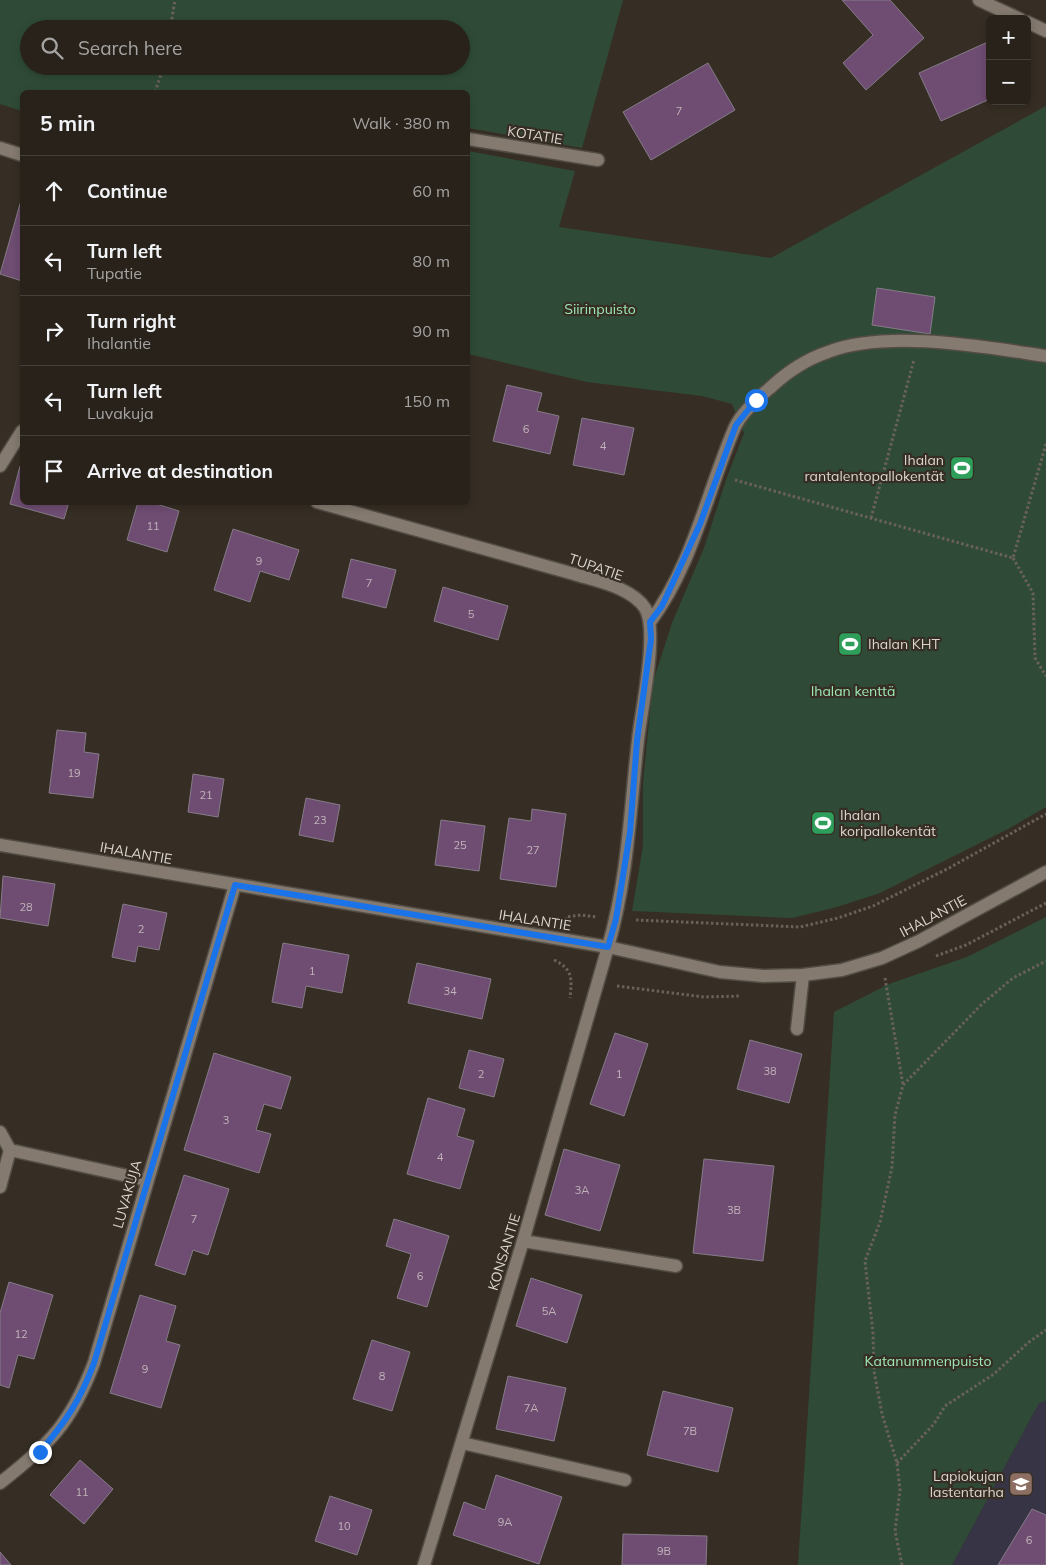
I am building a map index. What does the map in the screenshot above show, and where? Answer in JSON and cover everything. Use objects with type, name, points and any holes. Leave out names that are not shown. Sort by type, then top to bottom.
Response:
[{"type":"street","points":[[979,0],[1011,15]]},
{"type":"street","points":[[1031,24],[1046,31]]},
{"type":"street","name":"KOTATIE","points":[[470,139],[598,160]]},
{"type":"street","points":[[0,148],[20,154]]},
{"type":"street","points":[[608,947],[616,919],[630,832],[637,741],[651,639],[650,622],[662,606],[700,524],[736,425],[756,400],[783,376],[828,352],[870,342],[963,344],[1046,356]]},
{"type":"street","points":[[0,466],[20,434]]},
{"type":"street","name":"TUPATIE","points":[[328,505],[615,587],[633,597],[644,608],[650,622]]},
{"type":"street","name":"IHALANTIE","points":[[0,845],[608,947],[720,972],[763,976],[804,975],[842,970],[882,958],[919,941],[1046,872]]},
{"type":"street","name":"LUVAKUJA","points":[[0,1483],[40,1452],[66,1422],[83,1393],[94,1363],[146,1180],[235,885]]},
{"type":"street","name":"KONSANTIE","points":[[424,1565],[523,1241],[608,947]]},
{"type":"street","points":[[796,1029],[804,975]]},
{"type":"street","points":[[0,1132],[10,1150],[0,1186]]},
{"type":"street","points":[[10,1150],[146,1180]]},
{"type":"street","points":[[523,1241],[676,1266]]},
{"type":"street","points":[[462,1443],[625,1480]]},
{"type":"path","points":[[172,20],[175,0]]},
{"type":"path","points":[[156,90],[161,75]]},
{"type":"path","points":[[871,518],[918,343]]},
{"type":"path","points":[[1013,558],[1046,444]]},
{"type":"path","points":[[718,475],[1013,558],[1034,593],[1034,658],[1046,676]]},
{"type":"path","points":[[628,920],[800,927],[838,918],[873,906],[949,868],[1046,814]]},
{"type":"path","points":[[903,1085],[982,1004],[1013,978],[1046,961]]},
{"type":"path","points":[[885,975],[903,1085],[895,1115],[892,1167],[880,1222],[866,1261],[873,1333],[874,1371],[882,1414],[898,1463],[900,1490],[894,1531],[902,1565]]},
{"type":"path","points":[[898,1463],[934,1424],[945,1406],[994,1374],[1028,1342],[1046,1330]]},
{"type":"shaded area","name":"Lapiokujan lastentarha","points":[[1046,1401],[1046,1565],[952,1565],[1039,1403]]},
{"type":"green space","points":[[0,0],[623,0],[582,148],[470,128],[470,90],[20,90],[20,110],[0,104]]},
{"type":"green space","name":"Ihalan kenttä","points":[[1046,106],[1046,807],[1008,829],[880,893],[837,907],[792,918],[632,911],[643,846],[643,783],[653,682],[672,623],[704,548],[727,477],[744,433],[732,404],[702,396],[587,382],[470,354],[470,151],[575,171],[559,227],[771,258]]},
{"type":"green space","name":"Katanummenpuisto","points":[[1046,917],[1046,1401],[1039,1403],[952,1565],[798,1565],[834,1012],[889,984],[967,957]]},
{"type":"building","points":[[842,0],[890,0],[924,38],[866,90],[843,63],[873,35]]},
{"type":"building","points":[[986,43],[986,101],[941,121],[919,73]]},
{"type":"building","points":[[708,63],[735,110],[651,160],[623,112]]},
{"type":"building","points":[[20,204],[20,280],[0,274]]},
{"type":"building","points":[[877,288],[935,297],[930,334],[872,325]]},
{"type":"building","points":[[507,385],[542,393],[537,411],[559,416],[550,454],[493,441]]},
{"type":"building","points":[[582,418],[634,428],[624,475],[573,465]]},
{"type":"building","points":[[20,466],[20,505],[68,505],[64,519],[10,504]]},
{"type":"building","points":[[137,505],[160,505],[179,511],[167,552],[127,540]]},
{"type":"building","points":[[233,529],[299,550],[289,580],[260,571],[250,602],[214,590]]},
{"type":"building","points":[[351,559],[396,570],[386,608],[342,597]]},
{"type":"building","points":[[443,587],[508,606],[498,640],[434,621]]},
{"type":"building","points":[[57,730],[86,733],[84,752],[99,754],[93,798],[49,793]]},
{"type":"building","points":[[193,774],[224,779],[218,817],[188,812]]},
{"type":"building","points":[[306,798],[340,805],[333,842],[299,835]]},
{"type":"building","points":[[532,809],[566,814],[556,887],[500,879],[509,818],[531,821]]},
{"type":"building","points":[[441,820],[485,826],[479,871],[435,865]]},
{"type":"building","points":[[3,876],[55,884],[48,926],[0,918]]},
{"type":"building","points":[[123,904],[167,913],[159,950],[138,946],[135,962],[112,957]]},
{"type":"building","points":[[283,943],[349,955],[342,993],[306,986],[302,1008],[272,1002]]},
{"type":"building","points":[[417,963],[491,979],[482,1019],[408,1003]]},
{"type":"building","points":[[615,1033],[648,1044],[624,1116],[590,1104]]},
{"type":"building","points":[[750,1040],[802,1054],[789,1103],[737,1089]]},
{"type":"building","points":[[469,1050],[504,1059],[494,1097],[459,1088]]},
{"type":"building","points":[[214,1053],[291,1077],[281,1109],[264,1104],[256,1130],[271,1134],[259,1173],[184,1150]]},
{"type":"building","points":[[428,1098],[465,1109],[457,1136],[474,1141],[460,1189],[407,1174]]},
{"type":"building","points":[[564,1149],[620,1165],[600,1231],[545,1215]]},
{"type":"building","points":[[704,1159],[774,1166],[763,1261],[693,1253]]},
{"type":"building","points":[[184,1175],[229,1189],[208,1255],[193,1250],[185,1275],[155,1265]]},
{"type":"building","points":[[394,1219],[449,1236],[427,1307],[397,1298],[411,1254],[386,1246]]},
{"type":"building","points":[[531,1278],[582,1295],[567,1343],[516,1326]]},
{"type":"building","points":[[9,1282],[53,1295],[34,1359],[18,1355],[9,1388],[0,1385],[0,1313]]},
{"type":"building","points":[[140,1295],[176,1306],[166,1341],[180,1345],[161,1408],[110,1393]]},
{"type":"building","points":[[372,1340],[410,1352],[392,1411],[353,1399]]},
{"type":"building","points":[[508,1376],[566,1388],[554,1441],[496,1429]]},
{"type":"building","points":[[663,1391],[733,1408],[718,1472],[647,1455]]},
{"type":"building","points":[[80,1460],[113,1489],[84,1524],[50,1495]]},
{"type":"building","points":[[496,1475],[562,1497],[539,1564],[453,1535],[464,1502],[485,1510]]},
{"type":"building","points":[[330,1496],[372,1510],[357,1555],[315,1541]]},
{"type":"building","points":[[1032,1509],[1046,1515],[1046,1565],[998,1565]]},
{"type":"building","points":[[623,1534],[707,1536],[706,1565],[622,1565]]},
{"type":"building","points":[[0,1552],[11,1565],[0,1565]]},
{"type":"place","name":"Ihalan rantalentopallokentät","points":[[962,468]]},
{"type":"place","name":"Ihalan KHT","points":[[850,644]]},
{"type":"place","name":"Ihalan koripallokentät","points":[[823,823]]},
{"type":"place","name":"Lapiokujan lastentarha","points":[[1021,1484]]},
{"type":"route","points":[[40,1452],[66,1422],[83,1393],[94,1363],[176,1079],[235,885],[608,947],[616,919],[630,832],[637,741],[651,639],[650,622],[662,606],[700,524],[736,425],[756,400]]},
{"type":"park label","name":"Siirinpuisto","points":[[600,309]]}]
